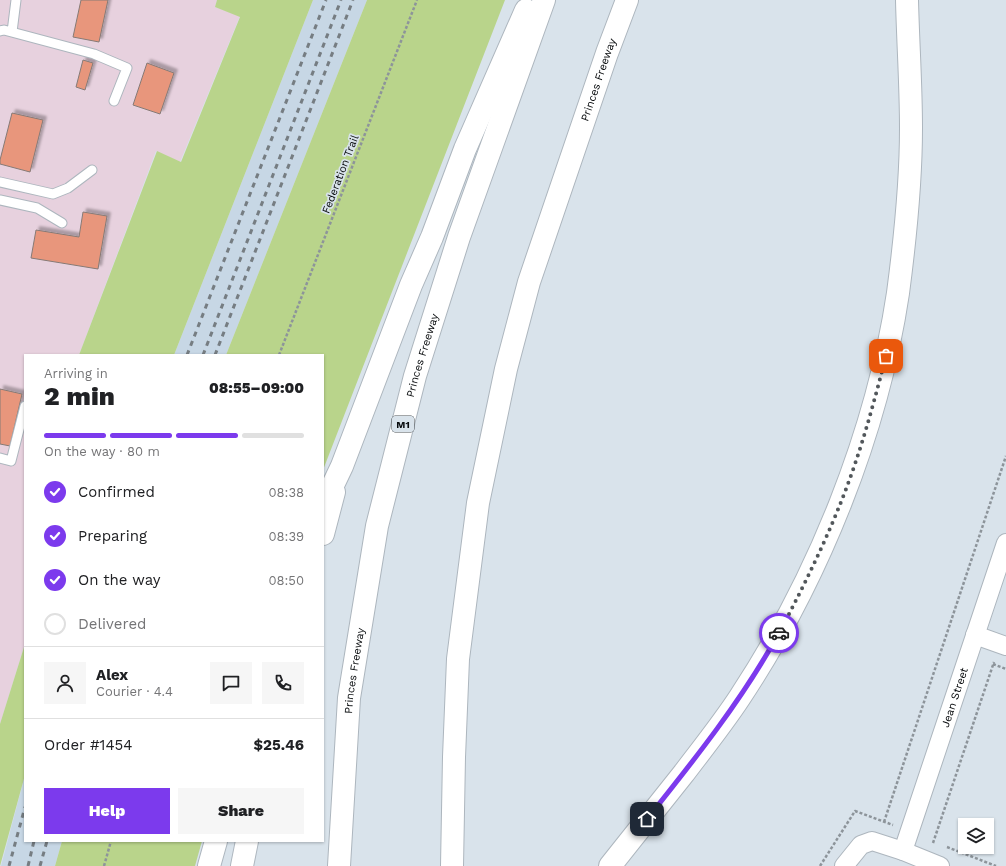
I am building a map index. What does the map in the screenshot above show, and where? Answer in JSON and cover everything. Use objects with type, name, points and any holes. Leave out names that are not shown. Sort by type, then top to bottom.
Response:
[{"type":"highway","points":[[324,504],[342,466],[465,149],[531,0]]},
{"type":"highway","name":"Princes Freeway","points":[[339,866],[349,698],[377,526],[415,376],[459,237],[544,0]]},
{"type":"highway","name":"Princes Freeway","points":[[452,866],[458,659],[478,503],[506,369],[529,282],[607,53],[627,0]]},
{"type":"highway","points":[[610,866],[712,736],[740,698],[765,658],[798,598],[849,482],[886,356],[898,293],[907,208],[911,129],[907,0]]},
{"type":"highway","points":[[324,530],[342,466]]},
{"type":"highway","points":[[209,866],[216,842]]},
{"type":"highway","points":[[242,866],[248,842]]},
{"type":"street","name":"Jean Street","points":[[903,851],[1006,542]]},
{"type":"street","points":[[975,636],[1003,645]]},
{"type":"street","points":[[844,866],[861,845],[872,841],[879,842],[933,863]]},
{"type":"lane","points":[[12,32],[16,0]]},
{"type":"lane","points":[[0,31],[4,30],[94,54],[127,68],[114,101]]},
{"type":"lane","points":[[0,182],[53,194],[68,188],[92,170]]},
{"type":"lane","points":[[0,200],[37,208],[62,223]]},
{"type":"lane","points":[[0,458],[11,461],[24,410]]},
{"type":"path","name":"Federation Trail","points":[[279,354],[417,0]]},
{"type":"path","points":[[884,822],[1006,456]]},
{"type":"path","points":[[933,863],[993,664],[1003,645]]},
{"type":"path","points":[[993,664],[1006,668]]},
{"type":"path","points":[[104,866],[111,842]]},
{"type":"shaded area","points":[[0,0],[217,0],[215,7],[240,16],[180,162],[156,151],[79,354],[24,354],[24,647],[0,724]]},
{"type":"shaded area","points":[[313,0],[367,0],[226,354],[174,354]]},
{"type":"shaded area","points":[[24,779],[24,842],[62,842],[55,866],[1,866]]},
{"type":"green space","points":[[217,0],[313,0],[174,354],[79,354],[157,151],[181,162],[240,17],[215,7]]},
{"type":"green space","points":[[367,0],[505,0],[324,467],[324,354],[226,354]]},
{"type":"green space","points":[[24,647],[24,779],[0,866],[0,724]]},
{"type":"green space","points":[[62,842],[202,842],[195,866],[55,866]]},
{"type":"building","points":[[81,0],[108,0],[99,42],[73,37]]},
{"type":"building","points":[[83,60],[93,63],[85,90],[76,87]]},
{"type":"building","points":[[147,63],[174,73],[160,114],[133,105]]},
{"type":"building","points":[[12,113],[43,120],[30,172],[0,164]]},
{"type":"building","points":[[83,212],[107,216],[98,269],[31,258],[36,230],[79,237]]},
{"type":"building","points":[[0,389],[22,394],[10,446],[0,444]]},
{"type":"railway","points":[[187,354],[326,0]]},
{"type":"railway","points":[[203,354],[341,0]]},
{"type":"railway","points":[[215,354],[353,0]]},
{"type":"railway","points":[[9,866],[24,811]]},
{"type":"railway","points":[[28,866],[34,842]]},
{"type":"railway","points":[[40,866],[47,842]]},
{"type":"way so far","points":[[779,633],[819,552],[849,482],[886,356]]},
{"type":"route","points":[[647,819],[740,698],[779,633]]}]
